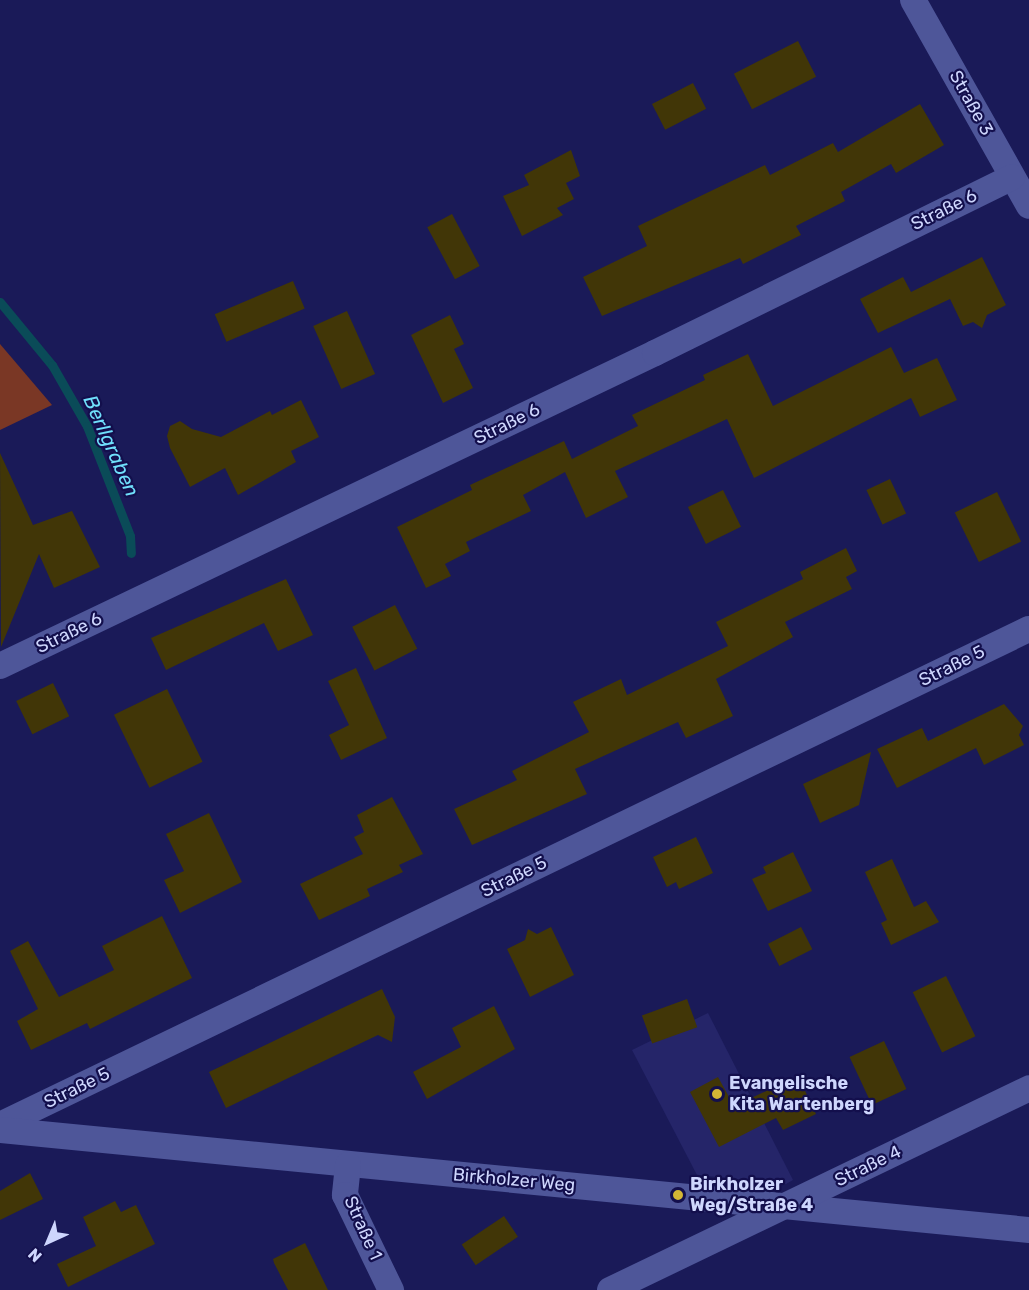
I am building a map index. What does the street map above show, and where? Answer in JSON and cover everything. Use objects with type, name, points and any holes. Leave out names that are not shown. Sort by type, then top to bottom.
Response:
[{"type":"street","name":"Straße 3","points":[[913,0],[1029,206]]},
{"type":"street","name":"Straße 6","points":[[0,666],[656,353],[1012,177]]},
{"type":"street","name":"Straße 5","points":[[0,1125],[1029,629]]},
{"type":"street","name":"Straße 4","points":[[610,1290],[1029,1088]]},
{"type":"street","name":"Birkholzer Weg","points":[[0,1130],[1029,1230]]},
{"type":"street","name":"Straße 1","points":[[348,1164],[345,1195],[391,1290]]},
{"type":"shaded area","points":[[0,344],[52,405],[0,430]]},
{"type":"shaded area","points":[[708,1013],[793,1180],[786,1184],[697,1175],[632,1050]]},
{"type":"building","points":[[798,41],[816,77],[752,109],[734,74]]},
{"type":"building","points":[[693,83],[706,109],[665,130],[652,104]]},
{"type":"building","points":[[920,104],[944,145],[896,173],[891,164],[841,192],[845,201],[796,226],[801,235],[743,264],[740,258],[602,316],[583,277],[647,246],[638,226],[765,165],[770,175],[833,143],[838,152]]},
{"type":"building","points":[[571,150],[580,176],[566,183],[574,199],[557,208],[563,215],[522,236],[503,196],[529,185],[524,175]]},
{"type":"building","points":[[452,214],[480,266],[455,279],[427,227]]},
{"type":"building","points":[[982,257],[1006,305],[987,315],[982,328],[973,322],[963,326],[950,299],[878,333],[860,299],[903,277],[911,292]]},
{"type":"building","points":[[293,281],[305,309],[226,342],[215,314]]},
{"type":"building","points":[[347,311],[375,374],[341,389],[313,326]]},
{"type":"building","points":[[450,315],[464,344],[454,349],[473,388],[443,403],[411,335]]},
{"type":"building","points":[[891,347],[904,373],[937,358],[957,400],[920,417],[911,398],[754,478],[727,419],[615,471],[628,497],[586,518],[565,472],[523,495],[531,511],[466,542],[470,551],[445,564],[451,576],[426,588],[397,527],[472,490],[470,485],[564,441],[572,459],[638,426],[632,415],[705,380],[703,375],[748,354],[773,406]]},
{"type":"building","points":[[301,400],[319,437],[291,451],[296,462],[238,495],[225,468],[190,487],[170,448],[167,436],[170,426],[180,421],[192,429],[221,437],[270,411],[272,415]]},
{"type":"building","points":[[0,453],[33,525],[72,511],[100,567],[54,588],[39,554],[1,647]]},
{"type":"building","points":[[890,479],[906,513],[882,524],[866,490]]},
{"type":"building","points":[[723,490],[741,527],[706,544],[688,507]]},
{"type":"building","points":[[997,492],[1021,541],[979,562],[955,513]]},
{"type":"building","points":[[846,548],[857,571],[846,577],[852,589],[785,622],[793,637],[716,679],[733,716],[686,738],[678,722],[575,769],[587,794],[472,845],[454,809],[517,780],[512,771],[589,732],[573,702],[621,679],[627,695],[728,646],[716,622],[803,579],[800,572]]},
{"type":"building","points":[[286,579],[313,635],[278,651],[264,623],[166,670],[151,638]]},
{"type":"building","points":[[395,605],[417,649],[374,670],[352,627]]},
{"type":"building","points":[[356,668],[387,738],[341,760],[329,735],[349,725],[328,681]]},
{"type":"building","points":[[53,683],[69,716],[32,734],[16,701]]},
{"type":"building","points":[[167,689],[203,762],[149,788],[114,715]]},
{"type":"building","points":[[1004,704],[1023,726],[1019,735],[1024,745],[984,765],[976,748],[897,788],[877,749],[922,728],[928,741]]},
{"type":"building","points":[[871,752],[859,805],[820,823],[803,784]]},
{"type":"building","points":[[392,797],[423,854],[399,865],[403,872],[367,889],[370,896],[319,920],[300,884],[363,854],[354,837],[364,832],[357,815]]},
{"type":"building","points":[[209,813],[242,882],[180,913],[164,880],[184,871],[166,834]]},
{"type":"building","points":[[696,837],[713,873],[679,889],[676,882],[667,887],[653,857]]},
{"type":"building","points":[[793,852],[812,891],[768,911],[752,879],[766,873],[763,867]]},
{"type":"building","points":[[892,859],[914,907],[926,901],[939,922],[891,945],[881,923],[887,920],[865,872]]},
{"type":"building","points":[[162,916],[192,978],[90,1029],[87,1023],[31,1050],[17,1021],[38,1009],[10,951],[28,941],[59,997],[114,970],[102,946]]},
{"type":"building","points":[[551,927],[574,975],[530,997],[507,949],[525,940],[528,929],[537,934]]},
{"type":"building","points":[[801,927],[812,949],[779,966],[768,944]]},
{"type":"building","points":[[946,976],[975,1036],[942,1052],[913,992]]},
{"type":"building","points":[[382,989],[395,1017],[392,1042],[378,1035],[226,1108],[209,1072]]},
{"type":"building","points":[[687,999],[697,1027],[652,1044],[642,1015]]},
{"type":"building","points":[[494,1006],[515,1049],[427,1099],[413,1072],[461,1047],[452,1028]]},
{"type":"building","points":[[884,1041],[906,1089],[872,1105],[850,1057]]},
{"type":"building","points":[[798,1076],[816,1114],[783,1130],[776,1118],[719,1147],[690,1092],[718,1077],[734,1106]]},
{"type":"building","points":[[30,1173],[43,1199],[0,1220],[0,1191]]},
{"type":"building","points":[[115,1201],[121,1212],[136,1205],[155,1244],[68,1287],[57,1264],[96,1246],[83,1217]]},
{"type":"building","points":[[504,1216],[518,1237],[476,1265],[462,1245]]},
{"type":"building","points":[[305,1243],[328,1290],[288,1290],[274,1263],[273,1259]]},
{"type":"waterway","name":"Berllgraben","points":[[0,302],[52,365],[87,426],[130,536],[131,553]]},
{"type":"place","name":"Evangelische Kita Wartenberg","points":[[717,1094]]},
{"type":"place","name":"Birkholzer Weg/Straße 4","points":[[678,1195]]}]
